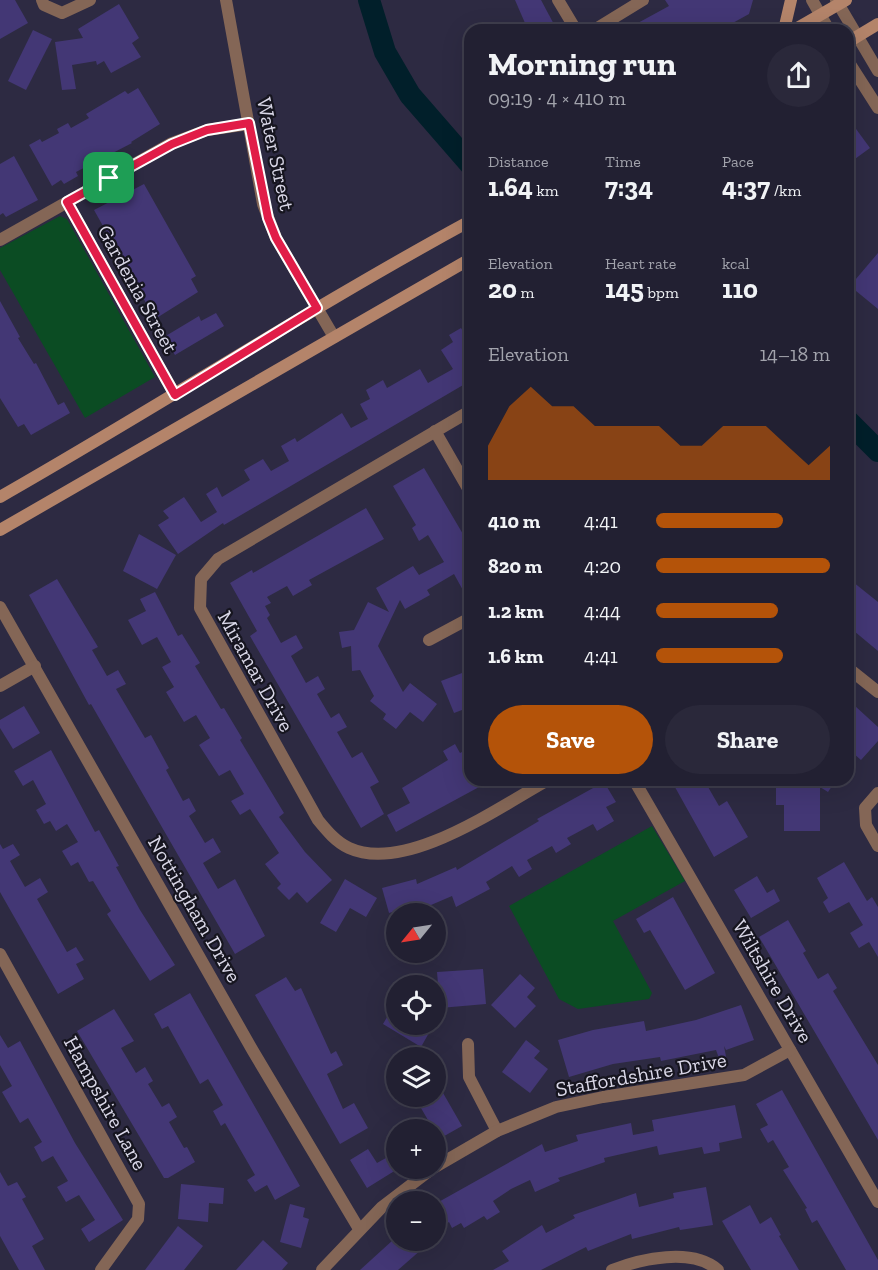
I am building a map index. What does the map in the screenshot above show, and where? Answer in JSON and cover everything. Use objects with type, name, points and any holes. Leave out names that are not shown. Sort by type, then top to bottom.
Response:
[{"type":"main road","points":[[785,24],[791,0]]},
{"type":"main road","points":[[804,24],[840,1]]},
{"type":"main road","points":[[854,38],[878,24]]},
{"type":"main road","points":[[0,497],[175,395],[317,308],[464,224]]},
{"type":"main road","points":[[0,530],[334,338],[464,266]]},
{"type":"street","points":[[42,0],[44,4],[62,13],[90,0]]},
{"type":"street","name":"Water Street","points":[[226,0],[268,218],[276,238],[334,338]]},
{"type":"street","points":[[558,0],[572,24]]},
{"type":"street","points":[[604,24],[643,0]]},
{"type":"street","points":[[812,0],[825,24]]},
{"type":"street","points":[[840,1],[847,24]]},
{"type":"street","points":[[854,41],[878,71]]},
{"type":"street","points":[[854,70],[878,108]]},
{"type":"street","points":[[0,240],[172,144],[207,130],[249,123]]},
{"type":"street","name":"Gardenia Street","points":[[67,202],[175,395]]},
{"type":"street","name":"Miramar Drive","points":[[464,414],[218,559],[201,579],[198,589],[200,608],[206,623],[318,820],[336,840],[360,852],[404,851],[438,839],[537,786]]},
{"type":"street","points":[[435,431],[464,482]]},
{"type":"street","name":"Nottingham Drive","points":[[0,607],[282,1101],[359,1229]]},
{"type":"street","points":[[429,640],[464,621]]},
{"type":"street","points":[[0,687],[35,666]]},
{"type":"street","points":[[854,673],[878,693]]},
{"type":"street","name":"Wiltshire Drive","points":[[637,786],[878,1202]]},
{"type":"street","points":[[878,793],[865,808],[866,825],[878,846]]},
{"type":"street","name":"Hampshire Lane","points":[[0,954],[139,1204],[138,1219],[101,1270]]},
{"type":"street","points":[[468,1044],[469,1077],[497,1131]]},
{"type":"street","name":"Staffordshire Drive","points":[[446,1161],[497,1131],[556,1107],[591,1099],[744,1075],[790,1050]]},
{"type":"street","name":"Staffordshire Drive","points":[[322,1270],[382,1207],[419,1179]]},
{"type":"street","points":[[612,1270],[645,1260],[690,1257],[701,1259],[718,1270]]},
{"type":"green space","points":[[60,216],[67,219],[155,377],[85,418],[0,270],[0,248]]},
{"type":"green space","points":[[652,826],[685,881],[613,921],[652,993],[649,999],[578,1009],[559,999],[509,906]]},
{"type":"building","points":[[0,0],[15,0],[28,23],[0,39]]},
{"type":"building","points":[[515,0],[541,0],[554,24],[525,24]]},
{"type":"building","points":[[665,0],[753,0],[749,14],[731,24],[636,24],[669,6]]},
{"type":"building","points":[[119,4],[139,38],[132,43],[141,57],[111,73],[104,61],[97,65],[96,61],[72,65],[76,89],[62,90],[55,42],[83,38],[78,29]]},
{"type":"building","points":[[33,30],[52,39],[26,90],[8,81]]},
{"type":"building","points":[[138,88],[160,124],[132,143],[76,172],[78,176],[64,184],[61,180],[52,186],[29,145],[40,139],[42,142],[59,133],[57,129],[68,123],[71,128],[89,118],[86,114],[125,91],[128,94]]},
{"type":"building","points":[[854,126],[870,148],[854,160]]},
{"type":"building","points":[[14,156],[38,200],[6,217],[3,213],[0,215],[0,164]]},
{"type":"building","points":[[144,184],[196,276],[191,279],[198,292],[155,319],[94,210]]},
{"type":"building","points":[[878,253],[878,309],[854,289],[854,281]]},
{"type":"building","points":[[0,301],[20,337],[18,338],[34,364],[36,363],[58,405],[64,402],[70,413],[31,435],[24,424],[18,427],[0,398]]},
{"type":"building","points":[[216,313],[224,326],[175,355],[164,337],[199,316],[201,321]]},
{"type":"building","points":[[461,328],[464,333],[464,385],[224,525],[223,523],[178,554],[158,525],[169,518],[163,511],[184,497],[201,522],[217,512],[206,494],[217,487],[222,497],[250,480],[244,470],[263,459],[271,471],[289,461],[281,446],[295,438],[297,442],[342,413],[351,428],[368,419],[360,404],[370,399],[366,390],[383,380],[387,388],[420,369],[428,383],[453,369],[441,350],[453,342],[449,335]]},
{"type":"building","points":[[424,468],[464,536],[464,592],[454,574],[427,590],[430,595],[405,609],[400,600],[378,646],[403,692],[410,683],[437,704],[423,722],[410,712],[396,729],[383,719],[386,714],[370,701],[374,696],[360,670],[352,671],[351,646],[342,648],[339,632],[354,630],[368,602],[389,612],[376,588],[413,566],[419,575],[444,562],[428,535],[419,541],[412,528],[416,525],[393,486]]},
{"type":"building","points":[[366,508],[384,539],[309,580],[312,585],[293,596],[287,586],[267,597],[271,603],[265,606],[270,615],[267,618],[281,643],[296,635],[303,648],[291,656],[306,683],[318,676],[325,689],[317,694],[331,718],[339,713],[347,727],[337,732],[352,758],[362,752],[379,782],[370,787],[384,814],[361,828],[250,636],[257,631],[230,583],[252,570],[253,573]]},
{"type":"building","points":[[139,534],[176,555],[157,589],[123,571]]},
{"type":"building","points":[[57,579],[98,647],[92,650],[107,676],[118,670],[126,684],[116,689],[145,738],[151,735],[183,801],[189,798],[196,811],[189,816],[205,843],[213,838],[221,852],[203,863],[218,889],[235,879],[265,936],[235,954],[91,704],[89,705],[29,595]]},
{"type":"building","points":[[854,583],[878,602],[878,651],[854,631]]},
{"type":"building","points":[[155,592],[178,636],[182,634],[200,663],[195,666],[221,709],[224,708],[242,738],[240,740],[284,813],[279,817],[305,852],[332,880],[307,903],[297,892],[289,900],[277,888],[281,884],[265,864],[279,853],[250,809],[240,815],[231,801],[244,794],[230,770],[219,776],[199,745],[210,738],[196,715],[184,722],[166,692],[174,687],[162,667],[171,662],[157,637],[142,645],[128,620],[146,611],[140,599]]},
{"type":"building","points":[[464,672],[464,709],[454,713],[441,681]]},
{"type":"building","points":[[24,706],[40,733],[13,749],[0,728],[0,720]]},
{"type":"building","points":[[854,707],[878,727],[878,741],[861,760],[854,754]]},
{"type":"building","points":[[455,744],[460,753],[464,751],[464,786],[481,786],[396,832],[387,815],[410,803],[402,788],[448,760],[443,751]]},
{"type":"building","points":[[51,750],[95,832],[99,830],[140,910],[175,965],[150,981],[107,914],[111,911],[93,881],[89,882],[78,862],[71,866],[62,851],[78,842],[67,824],[56,831],[50,821],[44,824],[36,810],[46,804],[33,780],[23,786],[14,771]]},
{"type":"building","points":[[597,786],[606,786],[616,802],[606,807],[614,821],[597,831],[593,824],[567,838],[571,844],[556,853],[552,846],[527,860],[532,869],[519,877],[512,866],[486,882],[490,889],[456,907],[452,896],[436,903],[386,903],[382,888],[416,879],[417,884],[456,867],[457,870],[539,821],[537,819]]},
{"type":"building","points":[[674,786],[707,786],[719,806],[727,801],[748,837],[714,857]]},
{"type":"building","points":[[776,786],[832,786],[828,792],[820,787],[820,831],[784,831],[784,805],[776,805]]},
{"type":"building","points":[[0,844],[3,849],[13,844],[20,855],[10,861],[25,887],[40,878],[48,892],[37,899],[67,952],[76,947],[84,960],[76,964],[84,979],[58,994],[0,892]]},
{"type":"building","points":[[844,862],[867,901],[872,897],[878,907],[878,957],[869,942],[859,948],[850,933],[863,925],[849,902],[829,913],[823,902],[828,898],[817,878]]},
{"type":"building","points":[[757,876],[767,893],[774,889],[780,901],[751,918],[734,890]]},
{"type":"building","points":[[345,879],[377,898],[366,917],[350,908],[336,932],[320,923]]},
{"type":"building","points":[[673,897],[715,973],[685,990],[650,930],[644,933],[636,919]]},
{"type":"building","points":[[788,920],[806,951],[803,953],[818,979],[828,973],[837,988],[833,991],[878,1065],[878,1140],[759,937]]},
{"type":"building","points":[[483,969],[486,1004],[446,1007],[446,975],[437,975],[437,972]]},
{"type":"building","points":[[520,974],[535,988],[527,997],[536,1006],[515,1028],[491,1005]]},
{"type":"building","points":[[286,977],[295,991],[301,988],[331,1054],[336,1051],[343,1065],[327,1074],[343,1109],[354,1103],[368,1128],[340,1144],[255,995]]},
{"type":"building","points":[[190,993],[300,1186],[275,1200],[267,1185],[255,1192],[247,1180],[255,1175],[225,1123],[221,1126],[213,1111],[223,1105],[208,1079],[200,1084],[168,1026],[162,1029],[154,1014]]},
{"type":"building","points":[[741,1005],[754,1040],[726,1050],[724,1046],[728,1067],[723,1069],[716,1050],[661,1061],[660,1057],[613,1064],[569,1077],[558,1040],[593,1030],[644,1021],[646,1031],[696,1020]]},
{"type":"building","points":[[114,1009],[134,1041],[121,1048],[136,1073],[145,1067],[153,1081],[148,1084],[162,1107],[169,1103],[177,1117],[169,1122],[195,1162],[168,1178],[164,1178],[77,1031]]},
{"type":"building","points":[[0,1035],[8,1048],[20,1041],[75,1143],[123,1220],[89,1242],[81,1229],[95,1220],[79,1195],[66,1202],[57,1187],[68,1181],[53,1156],[42,1162],[34,1147],[42,1142],[28,1118],[20,1123],[2,1092],[12,1086],[0,1065]]},
{"type":"building","points":[[401,1035],[428,1035],[421,1047]]},
{"type":"building","points":[[526,1040],[540,1051],[534,1058],[548,1069],[530,1093],[502,1072]]},
{"type":"building","points":[[782,1090],[878,1260],[878,1270],[846,1270],[817,1220],[812,1223],[805,1209],[807,1208],[783,1170],[789,1167],[773,1140],[768,1143],[760,1129],[768,1125],[756,1104]]},
{"type":"building","points":[[446,1098],[462,1126],[446,1135],[446,1119],[427,1119],[420,1107],[446,1107]]},
{"type":"building","points":[[735,1105],[742,1138],[719,1143],[720,1151],[704,1154],[702,1147],[659,1155],[657,1146],[604,1158],[605,1162],[558,1178],[560,1181],[535,1192],[530,1180],[511,1189],[493,1201],[500,1212],[487,1220],[484,1216],[464,1228],[461,1223],[452,1228],[449,1222],[446,1224],[446,1198],[542,1144],[545,1152],[578,1141],[576,1135],[631,1123],[633,1135],[654,1131],[652,1120]]},
{"type":"building","points":[[368,1149],[377,1163],[386,1158],[386,1176],[367,1188],[350,1160]]},
{"type":"building","points":[[0,1172],[8,1186],[17,1182],[26,1197],[22,1199],[44,1239],[32,1246],[45,1270],[19,1270],[0,1236]]},
{"type":"building","points":[[181,1184],[224,1188],[223,1204],[209,1203],[208,1222],[178,1219]]},
{"type":"building","points":[[706,1187],[713,1225],[680,1230],[679,1227],[632,1239],[631,1234],[588,1251],[586,1247],[541,1270],[493,1270],[509,1261],[502,1251],[542,1225],[546,1233],[575,1218],[573,1215],[636,1193],[639,1207],[674,1198],[673,1193]]},
{"type":"building","points":[[290,1204],[305,1208],[303,1217],[309,1219],[301,1248],[280,1242]]},
{"type":"building","points":[[750,1205],[760,1224],[771,1217],[781,1235],[779,1236],[799,1270],[751,1270],[722,1221]]},
{"type":"building","points":[[178,1226],[203,1246],[184,1270],[145,1270]]},
{"type":"building","points":[[263,1240],[288,1263],[282,1270],[236,1270]]},
{"type":"building","points":[[386,1246],[386,1251],[420,1251],[398,1270],[360,1270]]},
{"type":"waterway","points":[[369,0],[385,52],[410,95],[464,157]]},
{"type":"waterway","points":[[854,427],[878,451]]},
{"type":"route","points":[[249,123],[263,204],[268,218],[276,238],[317,308],[175,395],[67,202],[109,178],[172,144],[207,130],[249,123]]}]
